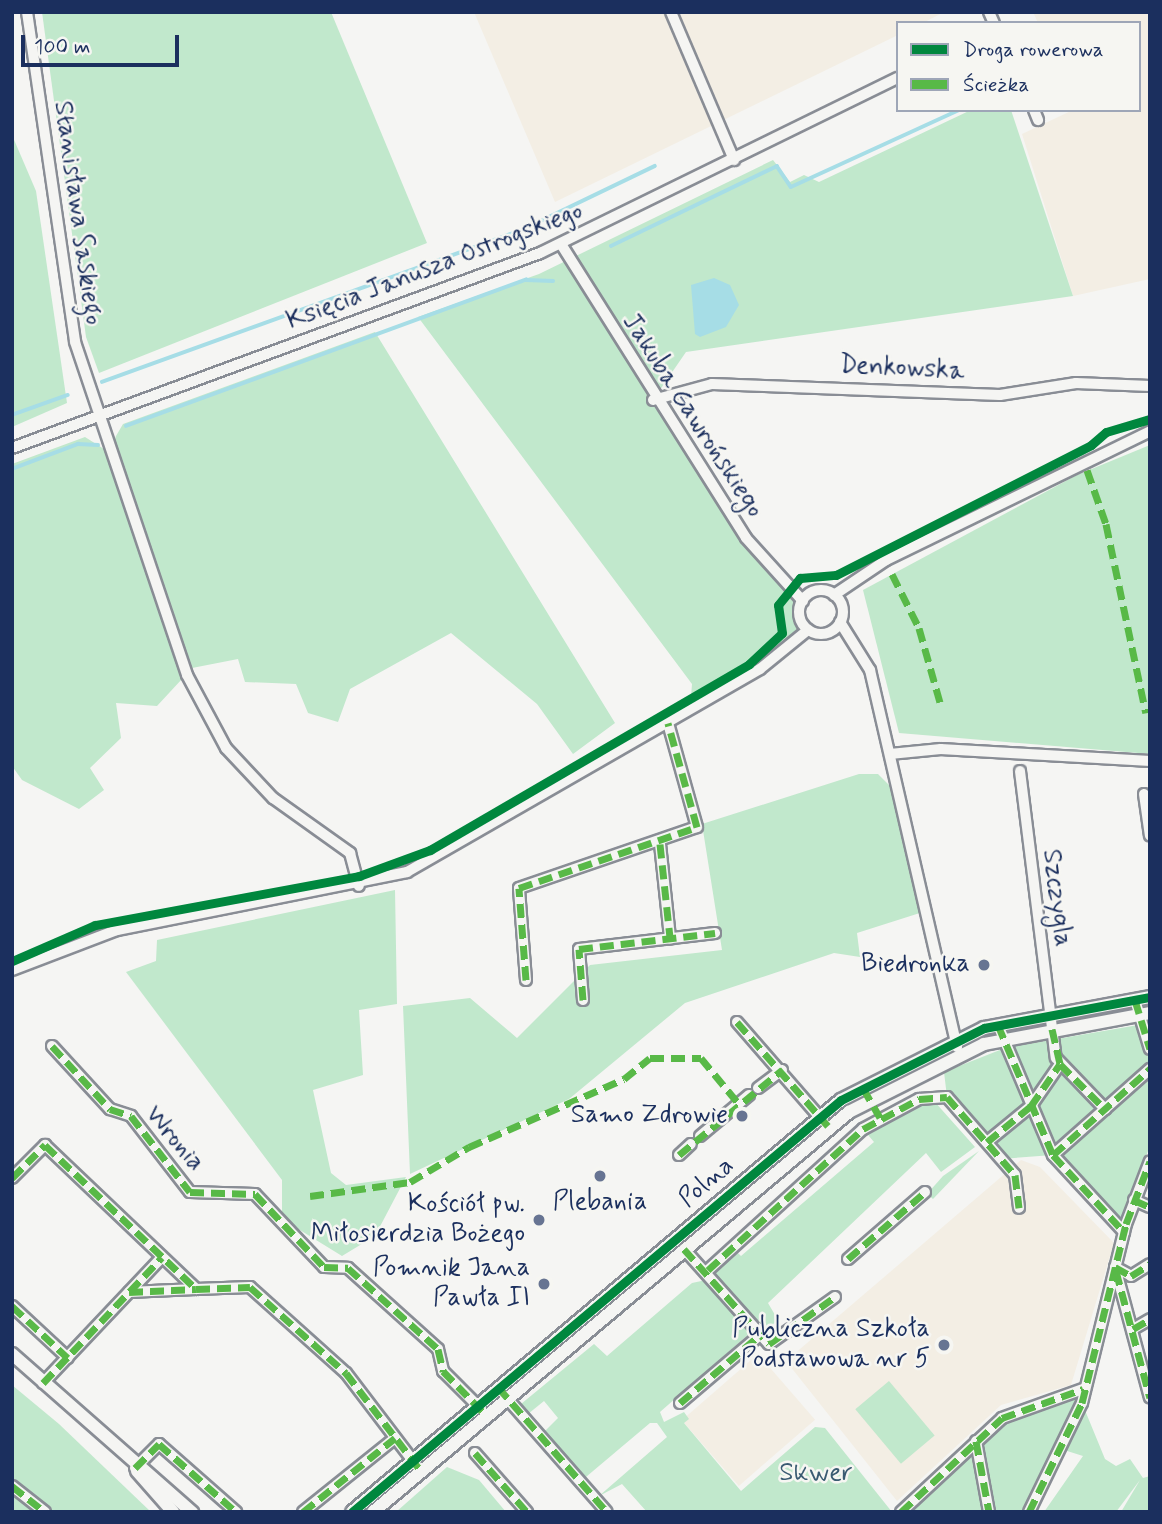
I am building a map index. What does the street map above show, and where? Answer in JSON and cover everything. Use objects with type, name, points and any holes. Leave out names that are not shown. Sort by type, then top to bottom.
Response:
[{"type":"street","name":"Stanisława Saskiego","points":[[27,12],[68,304],[85,373],[203,715],[273,798],[349,853],[359,886]]},
{"type":"street","points":[[671,12],[734,160]]},
{"type":"street","name":"Księcia Janusza Ostrogskiego","points":[[12,448],[561,244],[896,79]]},
{"type":"street","name":"Jakuba Gawrońskiego","points":[[561,244],[653,400],[746,538],[803,601]]},
{"type":"street","name":"Denkowska","points":[[653,400],[712,384],[1000,396],[1076,383],[1150,386]]},
{"type":"street","points":[[834,595],[886,560],[1150,431]]},
{"type":"street","points":[[840,622],[822,634],[808,630],[800,617],[803,601],[820,591],[834,595],[842,607],[840,622],[865,654],[960,1054]]},
{"type":"street","points":[[12,970],[117,930],[359,886],[454,849],[760,669],[808,630]]},
{"type":"street","points":[[526,980],[519,888],[660,844],[698,823],[668,723]]},
{"type":"street","points":[[890,754],[941,749],[1150,761]]},
{"type":"street","name":"Szczygla","points":[[1020,771],[1052,1029],[1060,1064]]},
{"type":"street","points":[[1144,794],[1150,836]]},
{"type":"street","points":[[660,844],[670,938]]},
{"type":"street","points":[[583,1000],[579,949],[715,933]]},
{"type":"street","name":"Polna","points":[[373,1512],[421,1471],[482,1410],[498,1387],[819,1115],[909,1063],[955,1041],[998,1025],[1050,1013],[1150,997]]},
{"type":"street","points":[[1135,1000],[1143,1014],[1150,1049]]},
{"type":"street","name":"Polna","points":[[352,1512],[412,1460],[482,1410],[507,1398],[828,1126],[917,1075],[960,1054],[1002,1039],[1143,1014]]},
{"type":"street","points":[[737,1022],[782,1070],[828,1126]]},
{"type":"street","points":[[998,1025],[1053,1155],[1124,1232]]},
{"type":"street","name":"Wronia","points":[[52,1046],[110,1109],[131,1116],[190,1192],[255,1194],[324,1267],[348,1268],[438,1349],[443,1371],[482,1410]]},
{"type":"street","points":[[909,1063],[917,1075]]},
{"type":"street","points":[[987,1142],[1031,1106],[1060,1064],[1105,1109]]},
{"type":"street","points":[[1053,1155],[1150,1069]]},
{"type":"street","points":[[758,1088],[782,1070]]},
{"type":"street","points":[[863,1088],[880,1117]]},
{"type":"street","points":[[701,1136],[749,1095]]},
{"type":"street","points":[[708,1270],[729,1244],[880,1117],[919,1099],[947,1097],[1015,1175],[1018,1208]]},
{"type":"street","points":[[679,1155],[691,1144]]},
{"type":"street","points":[[12,1178],[45,1145],[196,1289]]},
{"type":"street","points":[[1028,1512],[1064,1450],[1083,1389],[1124,1232],[1150,1161]]},
{"type":"street","points":[[848,1259],[925,1192]]},
{"type":"street","points":[[1134,1200],[1150,1207]]},
{"type":"street","points":[[684,1249],[708,1270],[769,1344],[835,1297]]},
{"type":"street","points":[[43,1383],[162,1256]]},
{"type":"street","points":[[1115,1267],[1131,1276],[1150,1264]]},
{"type":"street","points":[[1115,1267],[1150,1398]]},
{"type":"street","points":[[129,1292],[250,1287],[346,1373],[421,1471]]},
{"type":"street","points":[[12,1306],[68,1358]]},
{"type":"street","points":[[1133,1329],[1150,1319]]},
{"type":"street","points":[[680,1403],[760,1335]]},
{"type":"street","points":[[12,1354],[135,1468],[192,1512]]},
{"type":"street","points":[[498,1387],[607,1512]]},
{"type":"street","points":[[902,1512],[1002,1418],[1083,1389]]},
{"type":"street","points":[[303,1512],[396,1438]]},
{"type":"street","points":[[976,1441],[989,1512]]},
{"type":"street","points":[[135,1468],[159,1444],[236,1512]]},
{"type":"street","points":[[475,1453],[527,1512]]},
{"type":"street","points":[[135,1468],[173,1512]]},
{"type":"street","points":[[12,1486],[45,1512]]},
{"type":"shaded area","points":[[474,12],[944,12],[927,21],[896,21],[896,36],[555,202]]},
{"type":"shaded area","points":[[1033,12],[1150,12],[1150,279],[1073,296],[1022,134],[1069,112],[1141,112],[1141,21],[1037,21]]},
{"type":"shaded area","name":"Publiczna Szkoła Podstawowa nr 5","points":[[1021,1160],[1040,1167],[1114,1243],[1071,1385],[1001,1405],[897,1501],[786,1361]]},
{"type":"shaded area","points":[[758,1354],[815,1420],[739,1486],[682,1420]]},
{"type":"green space","points":[[42,12],[331,12],[427,243],[99,373],[86,337]]},
{"type":"green space","points":[[967,112],[1012,112],[1073,296],[686,352],[653,400],[746,538],[803,601],[800,617],[808,630],[690,710],[692,684],[418,317],[539,274],[773,160],[790,182],[804,175],[819,182]]},
{"type":"green space","points":[[12,135],[36,191],[67,403],[12,427]]},
{"type":"green space","points":[[375,332],[615,723],[573,754],[537,704],[451,633],[350,689],[338,722],[308,713],[296,684],[245,682],[238,659],[192,668],[113,445],[116,436],[123,424]]},
{"type":"green space","points":[[85,437],[104,449],[182,679],[157,706],[116,703],[121,738],[90,768],[104,790],[79,809],[22,780],[12,766],[12,464]]},
{"type":"green space","points":[[1150,445],[1150,754],[899,733],[863,590],[1077,475]]},
{"type":"green space","points":[[859,774],[878,774],[893,789],[923,912],[857,933],[860,957],[834,953],[685,1003],[569,1099],[410,1174],[403,1006],[470,998],[517,1038],[590,965],[722,950],[702,824]]},
{"type":"green space","points":[[395,890],[397,1004],[359,1010],[363,1075],[313,1090],[331,1173],[346,1185],[406,1177],[375,1236],[342,1256],[282,1219],[282,1180],[126,972],[156,961],[157,940]]},
{"type":"green space","points":[[1150,1023],[1150,1146],[1119,1224],[1053,1155],[1000,1159],[947,1097],[944,1072],[1005,1048]]},
{"type":"green space","points":[[934,1101],[975,1147],[941,1172],[926,1153],[768,1303],[778,1320],[760,1335],[713,1276],[714,1268],[734,1249],[741,1256],[874,1142],[863,1129]]},
{"type":"green space","points":[[979,1151],[933,1199],[927,1194],[943,1176]]},
{"type":"green space","name":"Skwer","points":[[706,1280],[750,1333],[660,1412],[664,1422],[684,1412],[689,1419],[684,1423],[741,1491],[815,1427],[825,1428],[892,1512],[647,1512],[622,1484],[599,1496],[667,1437],[657,1423],[650,1423],[580,1482],[540,1436],[558,1418],[544,1401],[528,1414],[521,1404],[594,1344],[607,1356],[692,1283]]},
{"type":"green space","points":[[889,1381],[935,1435],[901,1464],[855,1409]]},
{"type":"green space","points":[[12,1385],[59,1424],[151,1512],[12,1512]]},
{"type":"green space","points":[[1083,1389],[1082,1403],[1105,1459],[1116,1466],[1130,1459],[1143,1478],[1150,1476],[1150,1512],[1121,1512],[1140,1480],[1116,1512],[1044,1512],[1083,1456],[1064,1450],[1029,1512],[900,1512],[1002,1418]]},
{"type":"green space","points":[[447,1467],[479,1480],[506,1512],[396,1512]]},
{"type":"water","points":[[714,278],[730,285],[739,305],[726,327],[700,337],[695,334],[691,285]]},
{"type":"waterway","points":[[611,246],[777,166],[791,187],[955,112]]},
{"type":"waterway","points":[[102,382],[524,229],[655,166]]},
{"type":"waterway","points":[[126,426],[526,280],[553,281]]},
{"type":"waterway","points":[[12,415],[68,395]]},
{"type":"waterway","points":[[12,469],[78,444],[98,445]]},
{"type":"marked path","points":[[1087,470],[1106,524],[1146,713]]},
{"type":"marked path","points":[[892,574],[919,628],[940,702]]},
{"type":"marked path","points":[[526,980],[519,888],[697,827],[668,723]]},
{"type":"marked path","points":[[660,844],[670,938]]},
{"type":"marked path","points":[[583,1000],[579,949],[715,933]]},
{"type":"marked path","points":[[1135,1000],[1150,1049]]},
{"type":"marked path","points":[[737,1022],[828,1126]]},
{"type":"marked path","points":[[998,1025],[1053,1155],[1124,1232]]},
{"type":"marked path","points":[[1052,1029],[1060,1064],[1105,1109]]},
{"type":"marked path","points":[[52,1046],[110,1109],[131,1116],[190,1192],[255,1194],[324,1267],[348,1268],[438,1349],[443,1371],[486,1415]]},
{"type":"marked path","points":[[310,1196],[410,1182],[469,1147],[624,1079],[650,1058],[701,1058],[739,1104]]},
{"type":"marked path","points":[[987,1142],[1031,1106],[1060,1064]]},
{"type":"marked path","points":[[1053,1155],[1150,1069]]},
{"type":"marked path","points":[[679,1155],[782,1070]]},
{"type":"marked path","points":[[863,1088],[880,1117]]},
{"type":"marked path","points":[[708,1270],[863,1129],[919,1099],[947,1097],[1015,1175],[1019,1208]]},
{"type":"marked path","points":[[12,1178],[45,1145],[196,1289],[250,1287],[346,1373],[421,1471]]},
{"type":"marked path","points":[[1029,1512],[1082,1403],[1126,1224],[1150,1161]]},
{"type":"marked path","points":[[848,1259],[925,1192]]},
{"type":"marked path","points":[[1134,1200],[1150,1207]]},
{"type":"marked path","points":[[684,1249],[769,1344],[835,1297]]},
{"type":"marked path","points":[[43,1383],[162,1257]]},
{"type":"marked path","points":[[1115,1267],[1131,1276],[1150,1264]]},
{"type":"marked path","points":[[1116,1271],[1150,1398]]},
{"type":"marked path","points":[[129,1292],[196,1289]]},
{"type":"marked path","points":[[12,1306],[68,1358]]},
{"type":"marked path","points":[[1133,1329],[1150,1319]]},
{"type":"marked path","points":[[680,1403],[760,1335]]},
{"type":"marked path","points":[[498,1387],[607,1512]]},
{"type":"marked path","points":[[901,1512],[1002,1418],[1083,1389]]},
{"type":"marked path","points":[[303,1512],[395,1438]]},
{"type":"marked path","points":[[976,1441],[989,1512]]},
{"type":"marked path","points":[[135,1468],[159,1444],[236,1512]]},
{"type":"marked path","points":[[475,1453],[527,1512]]},
{"type":"marked path","points":[[12,1486],[45,1512]]},
{"type":"cycle path","points":[[12,961],[95,925],[359,876],[430,850],[749,664],[782,633],[778,605],[800,578],[836,575],[1091,445],[1106,432],[1150,419]]},
{"type":"cycle path","points":[[352,1512],[841,1100],[984,1028],[1150,997]]},
{"type":"place","name":"Biedronka","points":[[984,965]]},
{"type":"place","name":"Samo Zdrowie","points":[[742,1116]]},
{"type":"place","name":"Plebania","points":[[600,1176]]},
{"type":"place","name":"Kościół pw. Miłosierdzia Bożego","points":[[539,1220]]},
{"type":"place","name":"Pomnik Jana Pawła II","points":[[544,1284]]},
{"type":"place","name":"Publiczna Szkoła Podstawowa nr 5","points":[[944,1345]]}]
